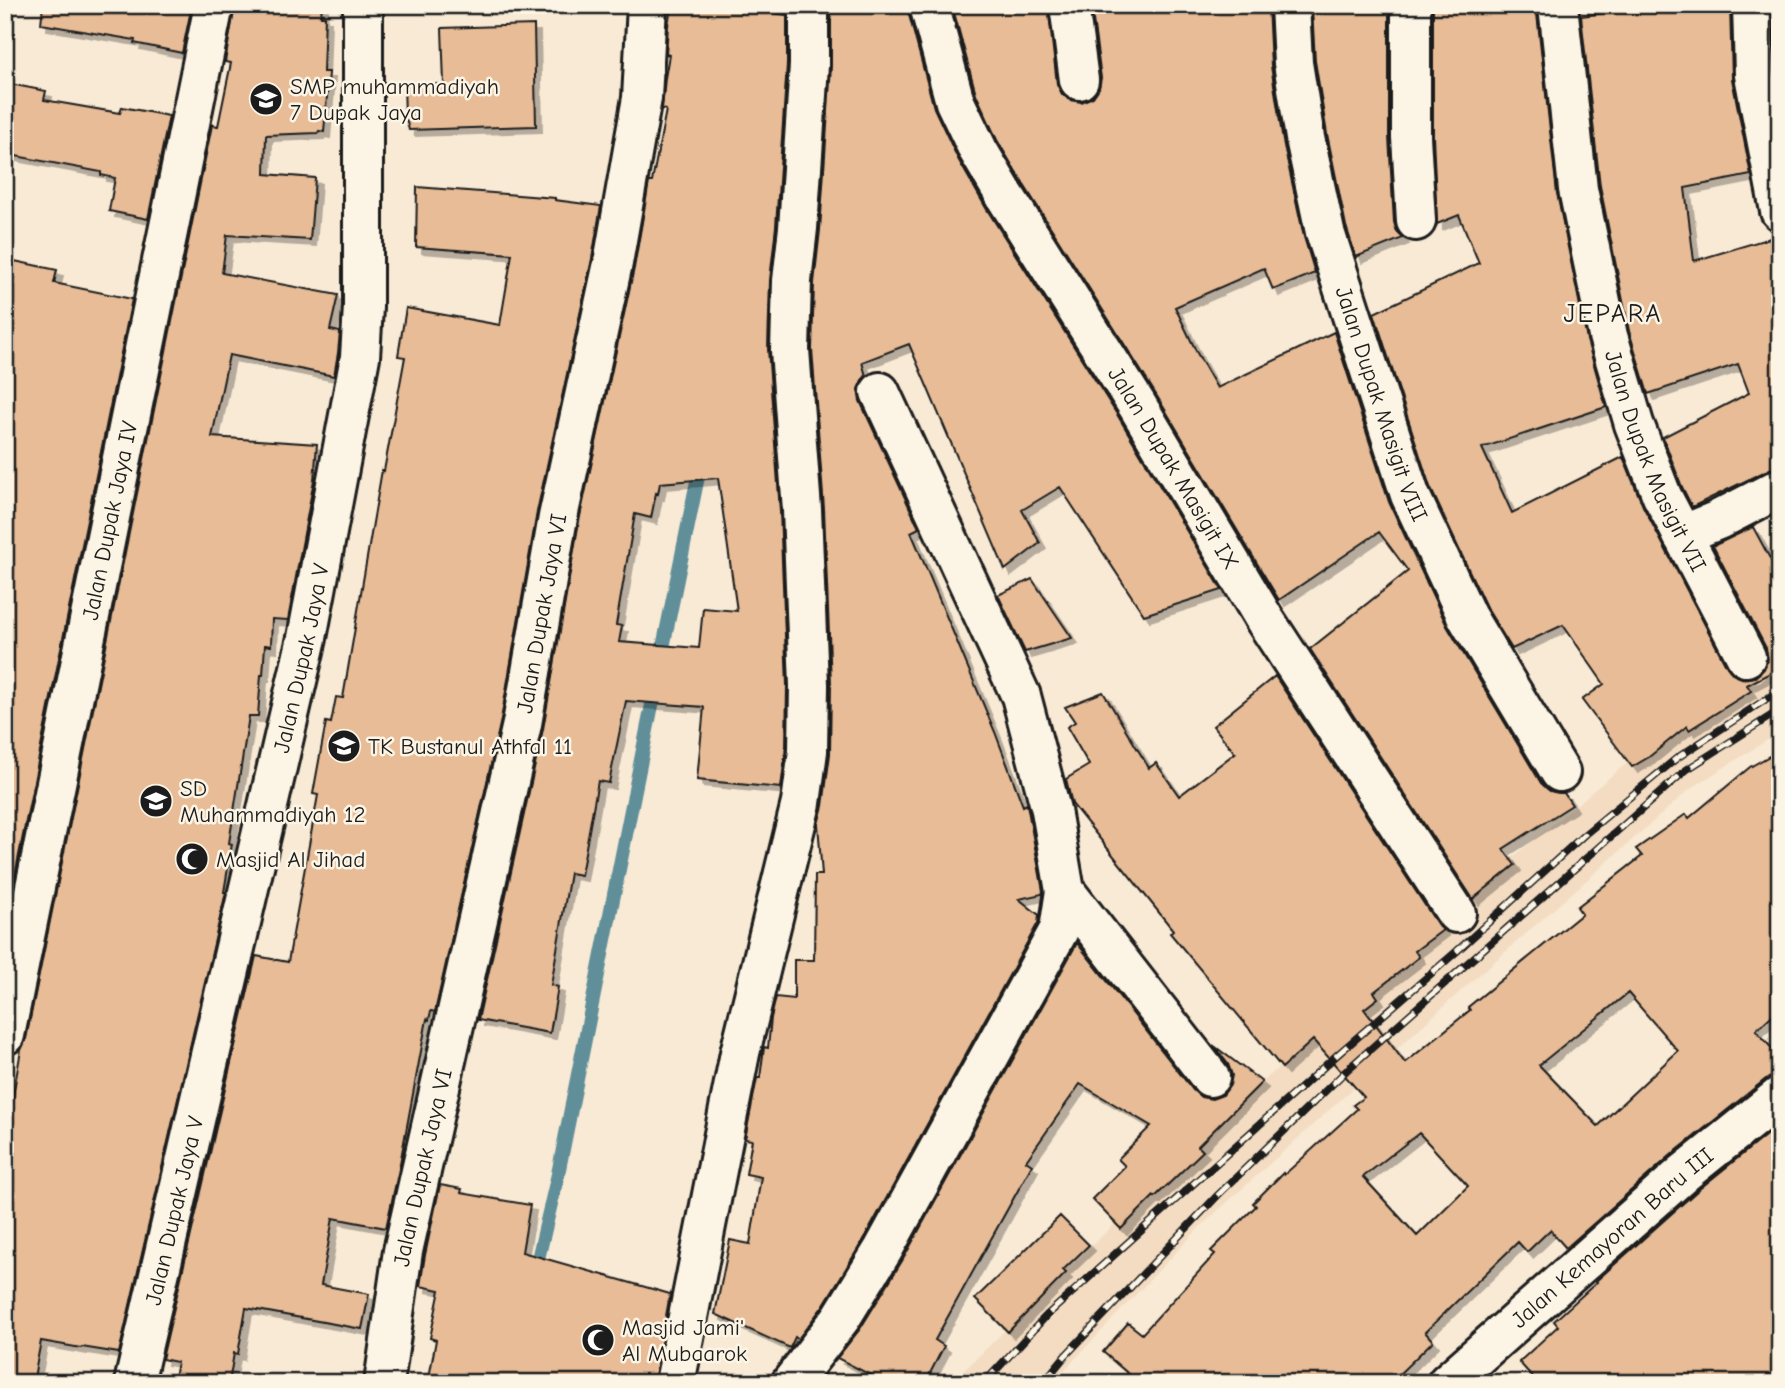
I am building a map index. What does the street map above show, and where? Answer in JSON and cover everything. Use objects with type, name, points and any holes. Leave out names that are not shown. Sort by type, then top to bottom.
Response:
[{"type":"street","name":"Jalan Dupak Jaya IV","points":[[5,1035],[214,5]]},
{"type":"street","name":"Jalan Dupak Jaya V","points":[[134,1383],[307,638],[360,357],[363,307],[363,5]]},
{"type":"street","name":"Jalan Dupak Jaya VI","points":[[384,1383],[403,1251],[522,723],[558,517],[613,263],[642,98],[646,5]]},
{"type":"street","points":[[675,1383],[740,1053],[801,803],[808,751],[809,685],[802,510],[790,350],[792,281],[809,65],[809,5]]},
{"type":"street","name":"Jalan Dupak Masigit IX","points":[[929,5],[955,102],[978,150],[1137,405],[1265,620],[1456,913]]},
{"type":"street","points":[[1069,5],[1079,80]]},
{"type":"street","name":"Jalan Dupak Masigit VIII","points":[[1290,5],[1293,63],[1305,138],[1325,232],[1410,495],[1467,617],[1560,772]]},
{"type":"street","points":[[1411,5],[1411,137],[1416,221]]},
{"type":"street","name":"Jalan Dupak Masigit VII","points":[[1558,5],[1578,189],[1608,336],[1634,424],[1662,496],[1746,657]]},
{"type":"street","points":[[1752,5],[1754,75],[1780,211]]},
{"type":"street","points":[[791,1383],[841,1318],[883,1250],[1059,930],[1065,891],[1051,810],[1021,696],[880,392]]},
{"type":"street","points":[[1682,536],[1776,499]]},
{"type":"street","points":[[1065,891],[1210,1077]]},
{"type":"street","name":"Jalan Kemayoran Baru III","points":[[1447,1383],[1684,1173],[1780,1096]]},
{"type":"shaded area","points":[[1780,661],[1780,732],[1690,789],[1463,989],[1201,1226],[1052,1383],[951,1383],[1171,1169],[1423,931],[1660,736]]},
{"type":"building","points":[[43,5],[192,5],[182,53],[134,43],[135,40],[41,24]]},
{"type":"building","points":[[235,5],[322,5],[321,16],[325,16],[323,72],[329,72],[324,132],[266,135],[265,174],[315,178],[310,240],[227,235],[222,273],[338,295],[330,330],[340,332],[338,353],[334,376],[229,355],[212,437],[317,444],[314,480],[288,620],[272,619],[271,646],[265,645],[258,716],[249,716],[229,843],[232,844],[226,892],[119,1353],[41,1341],[33,1383],[5,1383],[5,1141],[21,1050],[26,1039],[212,125],[218,126],[231,63],[225,62]]},
{"type":"building","points":[[671,5],[714,5],[787,15],[787,64],[770,280],[768,349],[780,511],[787,685],[786,749],[781,788],[697,780],[704,707],[626,701],[609,783],[598,781],[581,875],[570,873],[551,985],[558,987],[550,1033],[478,1020],[543,729],[579,521],[666,110],[662,109],[669,55],[666,54]],"holes":[[[718,478],[737,611],[703,608],[699,648],[619,642],[622,626],[616,625],[635,514],[651,518],[660,483]]]},
{"type":"building","points":[[831,5],[908,5],[934,108],[958,159],[986,208],[1118,416],[1222,590],[1144,615],[1060,487],[1022,510],[1040,543],[1005,570],[909,344],[862,362],[866,376],[858,389],[860,401],[919,528],[911,532],[1023,806],[1027,804],[1043,891],[1042,894],[1019,899],[1039,915],[1038,923],[864,1239],[823,1306],[798,1339],[795,1337],[790,1348],[715,1314],[730,1240],[750,1244],[761,1177],[746,1174],[752,1140],[745,1139],[757,1078],[760,1078],[764,1047],[768,1048],[776,997],[794,999],[794,960],[814,960],[815,875],[822,875],[818,824],[830,754],[831,684],[824,509],[812,349],[814,283],[831,66]]},
{"type":"building","points":[[952,5],[1048,5],[1057,84],[1062,94],[1070,100],[1081,102],[1093,97],[1101,78],[1091,5],[1268,5],[1271,66],[1283,141],[1304,237],[1315,273],[1273,290],[1264,268],[1175,307],[1217,388],[1334,332],[1389,502],[1447,626],[1541,783],[1550,791],[1564,793],[1572,805],[1503,849],[1515,865],[1473,899],[1310,649],[1408,571],[1379,532],[1279,600],[1155,393],[997,140],[976,94]]},
{"type":"building","points":[[1389,5],[1389,137],[1394,222],[1397,232],[1403,238],[1356,257],[1346,226],[1327,134],[1315,61],[1312,9]]},
{"type":"building","points":[[1433,5],[1536,5],[1557,193],[1587,340],[1606,407],[1482,448],[1512,513],[1623,457],[1643,506],[1727,667],[1734,675],[1744,679],[1755,677],[1764,669],[1768,659],[1766,648],[1713,546],[1753,527],[1780,577],[1780,668],[1747,685],[1751,691],[1689,730],[1687,726],[1649,757],[1632,767],[1582,700],[1604,684],[1563,625],[1512,649],[1486,607],[1430,487],[1374,313],[1479,263],[1459,215],[1437,224],[1433,136]]},
{"type":"building","points":[[1665,5],[1730,5],[1732,79],[1751,175],[1685,188],[1694,261],[1780,235],[1780,466],[1692,507],[1663,437],[1749,393],[1738,364],[1648,394],[1629,331],[1600,186],[1581,16]]},
{"type":"building","points":[[1774,5],[1780,5],[1780,93],[1776,73]]},
{"type":"building","points":[[534,25],[536,126],[409,130],[405,115],[404,85],[444,84],[442,28]]},
{"type":"building","points":[[5,83],[46,91],[44,100],[120,113],[122,107],[169,116],[148,219],[109,211],[115,178],[101,175],[101,172],[5,154]]},
{"type":"building","points":[[417,187],[555,198],[601,206],[537,512],[501,720],[435,1012],[431,1011],[429,1020],[427,1019],[386,1228],[333,1218],[321,1285],[369,1294],[362,1329],[246,1308],[238,1354],[234,1353],[229,1383],[173,1383],[177,1362],[162,1359],[256,956],[288,962],[318,795],[313,794],[326,722],[331,723],[336,697],[343,698],[382,470],[384,471],[405,357],[398,356],[406,308],[500,325],[512,254],[416,247]]},
{"type":"building","points":[[5,259],[57,270],[54,283],[132,299],[5,924]]},
{"type":"building","points":[[1032,579],[1072,638],[1025,652],[998,595]]},
{"type":"building","points":[[1275,676],[1443,930],[1415,951],[1419,957],[1374,992],[1378,998],[1364,1009],[1405,1063],[1470,1010],[1468,1007],[1582,914],[1577,907],[1642,856],[1636,849],[1686,814],[1689,818],[1750,767],[1780,750],[1780,1008],[1756,1030],[1780,1058],[1780,1075],[1766,1079],[1670,1156],[1566,1248],[1550,1230],[1527,1252],[1518,1242],[1425,1332],[1433,1341],[1390,1383],[1139,1383],[1103,1352],[1128,1323],[1142,1334],[1215,1254],[1211,1251],[1256,1206],[1253,1203],[1283,1173],[1284,1175],[1357,1109],[1353,1105],[1364,1097],[1313,1040],[1282,1068],[1170,933],[1173,930],[1072,804],[1066,779],[1089,765],[1067,727],[1075,722],[1065,707],[1103,692],[1149,768],[1156,763],[1179,796],[1235,753],[1213,726]],"holes":[[[1628,993],[1678,1051],[1598,1126],[1539,1065]],[[1419,1133],[1468,1186],[1417,1236],[1363,1177]]]},
{"type":"building","points":[[1077,943],[1201,1097],[1212,1099],[1223,1095],[1230,1085],[1232,1075],[1228,1064],[1213,1045],[1262,1082],[1198,1146],[1203,1151],[1121,1229],[1092,1199],[1125,1166],[1118,1159],[1151,1126],[1080,1084],[1026,1161],[1032,1165],[935,1340],[944,1346],[925,1383],[886,1383],[837,1358],[860,1329],[902,1261]]},
{"type":"building","points":[[1780,1124],[1780,1383],[1538,1383],[1519,1362],[1558,1326],[1554,1321],[1698,1190]]},
{"type":"building","points":[[440,1185],[462,1189],[461,1193],[530,1205],[522,1252],[670,1294],[654,1383],[428,1383],[436,1340],[430,1338],[440,1290],[420,1286]]},
{"type":"building","points":[[1060,1216],[1089,1245],[1063,1270],[1066,1273],[1008,1332],[975,1299]]},
{"type":"waterway","points":[[783,33],[787,5]]},
{"type":"waterway","points":[[660,662],[701,462]]},
{"type":"waterway","points":[[534,1276],[558,1174],[656,685]]},
{"type":"railway","points":[[984,1383],[1046,1316],[1585,834],[1677,758],[1780,690]]},
{"type":"railway","points":[[1043,1383],[1065,1356],[1218,1195],[1349,1068],[1686,770],[1780,710]]},
{"type":"place","name":"SMP muhammadiyah 7 Dupak Jaya","points":[[266,99]]},
{"type":"place","name":"TK Bustanul Athfal 11","points":[[344,746]]},
{"type":"place","name":"SD Muhammadiyah 12","points":[[156,801]]},
{"type":"place","name":"Masjid Al Jihad","points":[[192,859]]},
{"type":"place","name":"Masjid Jami' Al Mubaarok","points":[[598,1340]]},
{"type":"district","name":"JEPARA","points":[[1613,314]]}]
